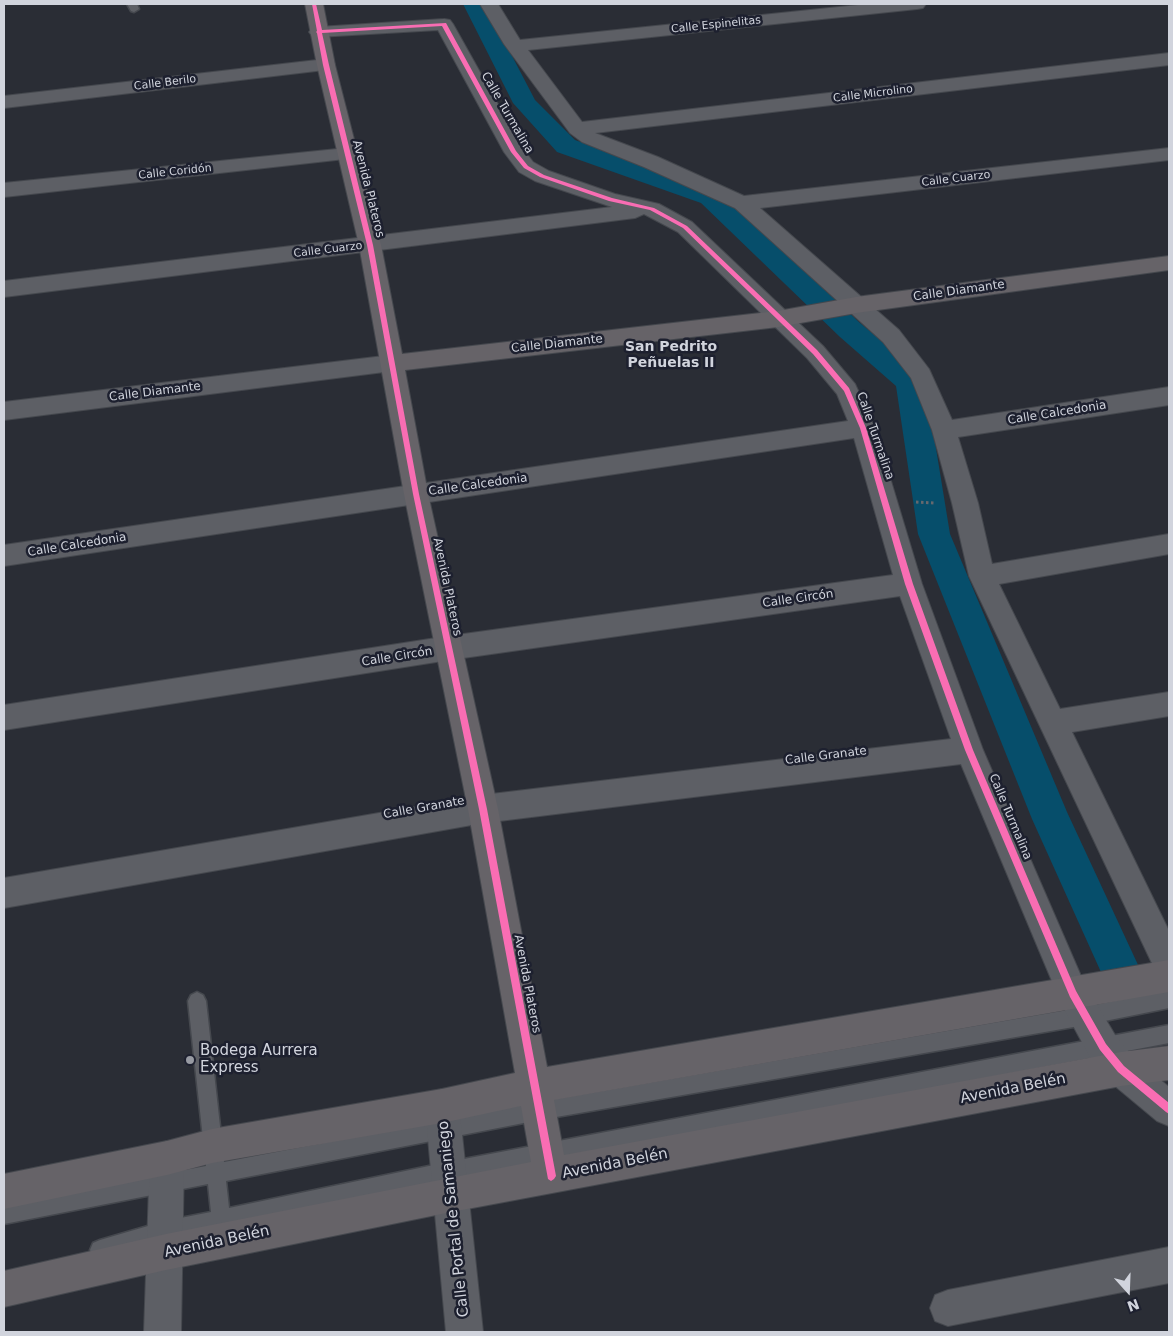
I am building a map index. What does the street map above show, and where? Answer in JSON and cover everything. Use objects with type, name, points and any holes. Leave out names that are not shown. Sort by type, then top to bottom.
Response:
[{"type":"street","name":"Avenida Plateros","points":[[314,4],[318,32],[370,245],[416,494],[483,809],[549,1164]]},
{"type":"street","points":[[489,4],[516,46],[577,129],[589,138],[651,162],[742,204],[844,307],[891,336],[921,375],[944,430],[965,503],[982,576],[1169,965]]},
{"type":"street","name":"Calle Espinelitas","points":[[516,46],[917,4]]},
{"type":"street","name":"Calle Turmalina","points":[[318,32],[444,24],[514,152],[526,167],[542,176],[611,200],[652,209],[686,227],[789,316],[815,352],[847,390],[863,428],[909,584],[969,750],[1079,1005],[1112,1058],[1169,1109]]},
{"type":"street","name":"Calle Microlino","points":[[577,129],[1169,59]]},
{"type":"street","name":"Calle Berilo","points":[[4,102],[326,64]]},
{"type":"street","name":"Calle Coridón","points":[[4,190],[347,154]]},
{"type":"street","name":"Calle Cuarzo","points":[[742,204],[1169,154]]},
{"type":"street","name":"Calle Cuarzo","points":[[4,289],[652,209]]},
{"type":"street","name":"Calle Diamante","points":[[4,411],[789,316],[1169,263]]},
{"type":"street","name":"Calle Calcedonia","points":[[944,430],[1169,396]]},
{"type":"street","name":"Calle Calcedonia","points":[[4,556],[863,428]]},
{"type":"street","points":[[982,576],[1169,544]]},
{"type":"street","name":"Calle Circón","points":[[4,718],[449,648],[909,584]]},
{"type":"street","points":[[1053,723],[1169,704]]},
{"type":"street","name":"Calle Granate","points":[[4,893],[483,809],[969,750]]},
{"type":"street","points":[[4,1192],[166,1171],[214,1159],[443,1118],[537,1099],[1079,1005],[1169,976]]},
{"type":"street","name":"Avenida Belén","points":[[4,1289],[166,1242],[450,1182],[1112,1058],[1169,1063]]},
{"type":"street","name":"Calle Portal de Samaniego","points":[[443,1118],[465,1332]]},
{"type":"street","points":[[162,1332],[166,1242],[166,1171]]},
{"type":"street","points":[[948,1308],[1169,1265]]},
{"type":"lane","points":[[1079,1005],[1169,999]]},
{"type":"lane","points":[[196,1001],[222,1230]]},
{"type":"lane","points":[[1112,1058],[1169,1034]]},
{"type":"lane","points":[[4,1214],[166,1171]]},
{"type":"lane","points":[[4,1280],[166,1242]]},
{"type":"path","points":[[914,502],[941,503]]},
{"type":"waterway","points":[[474,4],[525,103],[566,146],[710,197],[850,330],[910,381],[934,534],[1051,819],[1119,967]]},
{"type":"cycle path","points":[[314,4],[326,65],[370,245],[416,494],[483,809],[551,1176]]},
{"type":"cycle path","points":[[318,32],[444,24],[514,152],[526,167],[542,176],[611,200],[652,209],[685,227],[815,352],[847,390],[863,428],[909,584],[969,750],[1073,994],[1103,1047],[1121,1069],[1169,1109]]},
{"type":"place","name":"Bodega Aurrera Express","points":[[190,1060]]},
{"type":"district","name":"San Pedrito Peñuelas II","points":[[671,356]]}]
